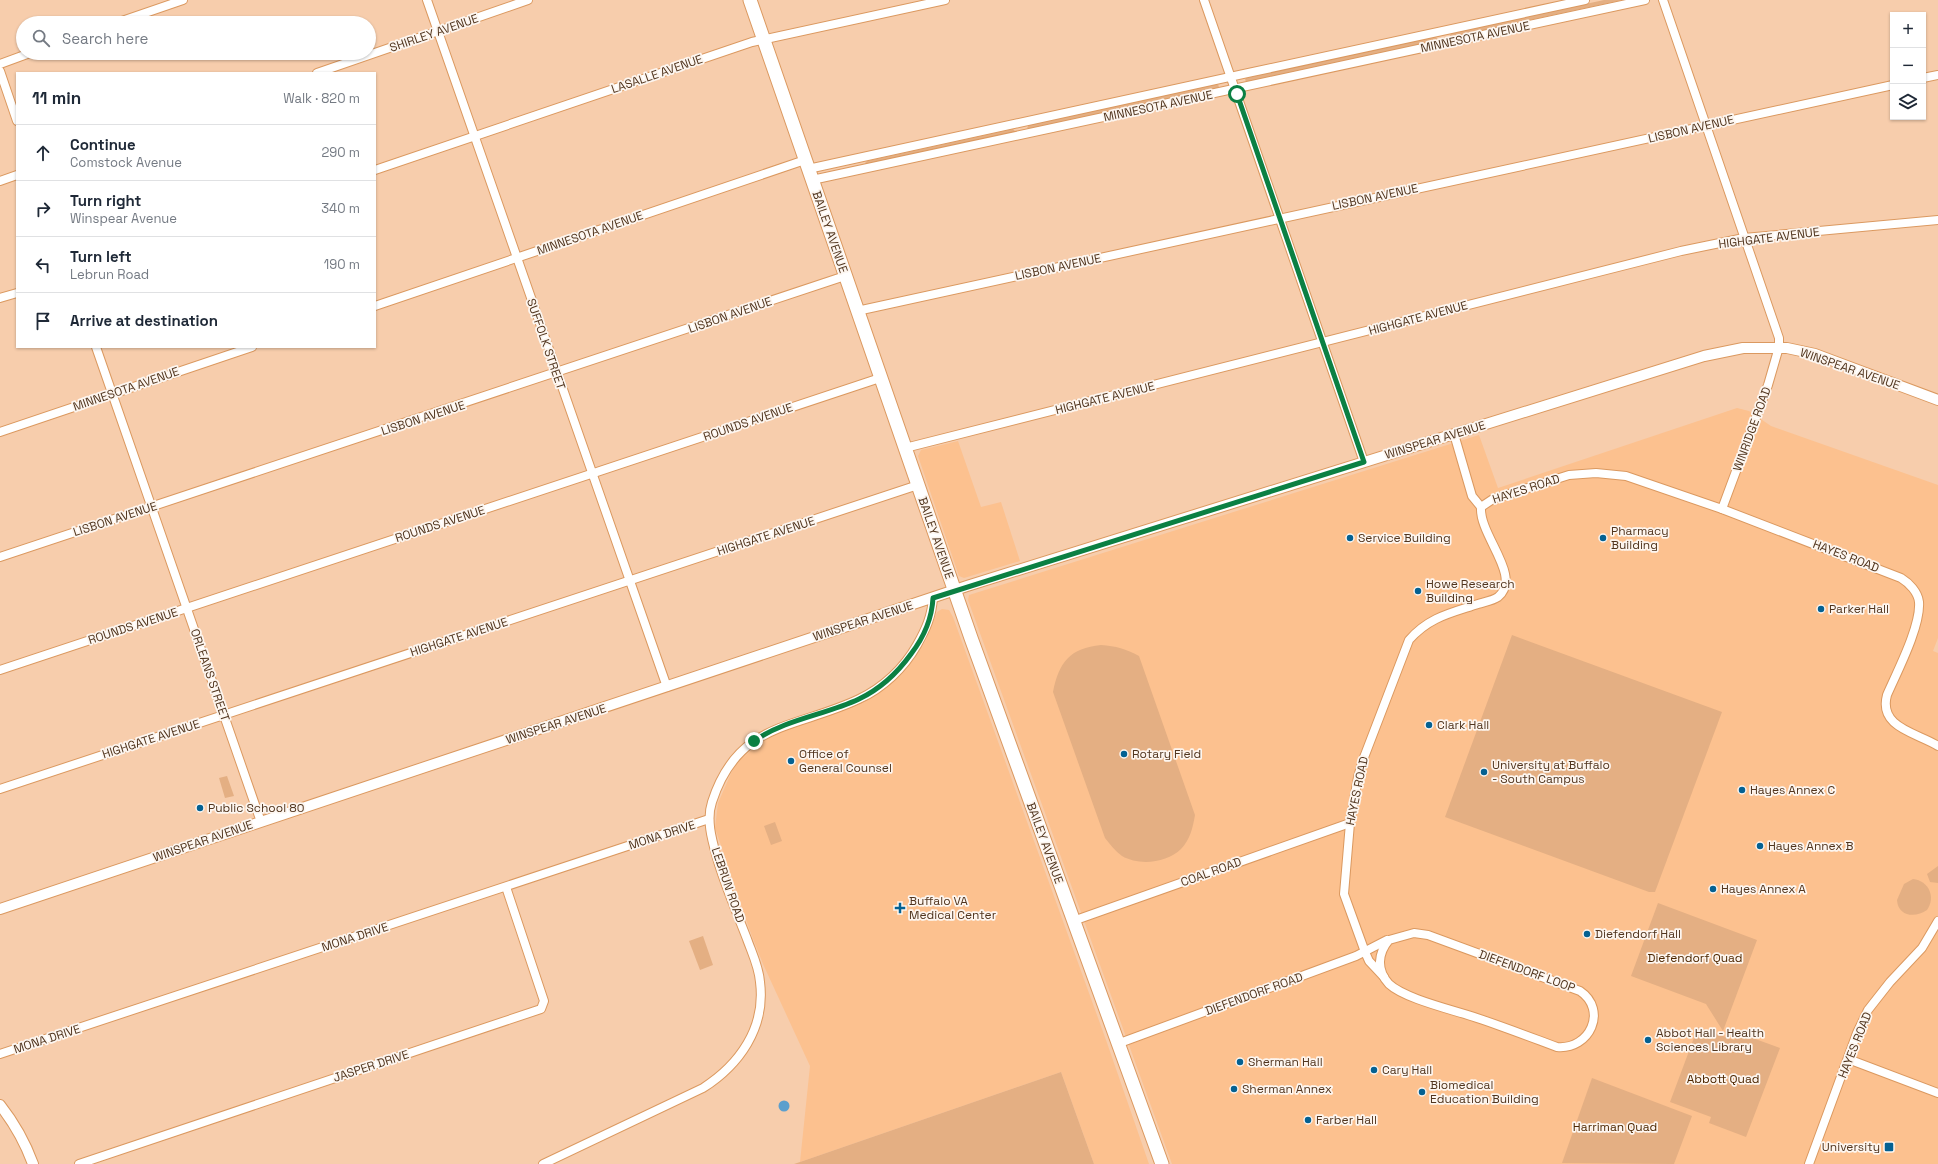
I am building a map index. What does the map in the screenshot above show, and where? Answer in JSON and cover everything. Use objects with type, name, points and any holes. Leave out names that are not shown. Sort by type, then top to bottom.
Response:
[{"type":"main road","name":"BAILEY AVENUE","points":[[750,0],[954,591],[1117,1044],[1162,1164]]},
{"type":"street","points":[[136,16],[183,0]]},
{"type":"street","name":"SUFFOLK STREET","points":[[427,0],[556,373],[667,687]]},
{"type":"street","name":"SHIRLEY AVENUE","points":[[376,53],[528,0]]},
{"type":"street","name":"LASALLE AVENUE","points":[[376,170],[752,42],[945,0]]},
{"type":"street","points":[[1204,0],[1364,462]]},
{"type":"street","name":"MINNESOTA AVENUE","points":[[376,306],[516,258],[808,170],[1021,122],[1586,0]]},
{"type":"street","name":"MINNESOTA AVENUE","points":[[808,170],[1023,136],[1645,0]]},
{"type":"street","points":[[1663,0],[1779,338],[1779,348]]},
{"type":"street","points":[[1443,31],[1445,43]]},
{"type":"street","points":[[0,64],[16,58]]},
{"type":"street","name":"SHIRLEY AVENUE","points":[[320,72],[354,60]]},
{"type":"street","points":[[0,71],[16,118]]},
{"type":"street","points":[[1926,77],[1938,75]]},
{"type":"street","name":"LISBON AVENUE","points":[[857,311],[1890,86]]},
{"type":"street","points":[[1021,122],[1023,136]]},
{"type":"street","points":[[0,181],[16,175]]},
{"type":"street","name":"HIGHGATE AVENUE","points":[[905,448],[1682,251],[1744,238],[1938,220]]},
{"type":"street","name":"LISBON AVENUE","points":[[0,557],[845,276]]},
{"type":"street","points":[[0,298],[16,293]]},
{"type":"street","name":"ORLEANS STREET","points":[[96,348],[261,822]]},
{"type":"street","name":"MINNESOTA AVENUE","points":[[0,432],[249,348]]},
{"type":"street","name":"WINSPEAR AVENUE","points":[[0,909],[954,591],[1704,356],[1743,348],[1779,348],[1815,354],[1938,400]]},
{"type":"street","name":"WINRIDGE ROAD","points":[[1722,509],[1768,385],[1779,348]]},
{"type":"street","name":"ROUNDS AVENUE","points":[[0,670],[880,378]]},
{"type":"street","points":[[1454,434],[1472,496],[1481,508]]},
{"type":"street","name":"HAYES ROAD","points":[[1384,977],[1369,961],[1344,894],[1350,823],[1363,760],[1409,640],[1418,629],[1432,620],[1494,599],[1505,588],[1505,572],[1482,522],[1481,508],[1493,499],[1549,480],[1570,475],[1596,473],[1639,480],[1722,509],[1897,575],[1912,587],[1918,600],[1918,611],[1908,645],[1887,695],[1887,712],[1894,723],[1938,746]]},
{"type":"street","name":"HIGHGATE AVENUE","points":[[0,789],[918,485]]},
{"type":"street","name":"LEBRUN ROAD","points":[[543,1164],[703,1088],[721,1076],[735,1062],[751,1040],[758,1016],[761,982],[757,964],[719,866],[710,835],[709,819],[711,803],[727,769],[747,746],[762,735],[780,727],[859,699],[874,690],[897,671],[914,650],[929,622],[933,598]]},
{"type":"street","name":"MONA DRIVE","points":[[0,1054],[709,819]]},
{"type":"street","name":"COAL ROAD","points":[[1073,921],[1350,823]]},
{"type":"street","name":"JASPER DRIVE","points":[[79,1164],[541,1009],[544,1001],[506,887]]},
{"type":"street","name":"HAYES ROAD","points":[[1809,1164],[1858,1033],[1874,1001],[1922,948],[1938,921]]},
{"type":"street","name":"DIEFENDORF LOOP","points":[[1384,977],[1394,988],[1401,992],[1557,1047],[1568,1047],[1582,1041],[1587,1037],[1593,1023],[1592,1008],[1589,998],[1580,991],[1428,935],[1414,933],[1389,940]]},
{"type":"street","points":[[1384,977],[1380,963],[1380,953],[1389,940]]},
{"type":"street","name":"DIEFENDORF ROAD","points":[[1117,1044],[1365,952],[1389,940]]},
{"type":"street","points":[[1848,1059],[1938,1093]]},
{"type":"street","points":[[0,1105],[12,1120],[26,1143],[33,1164]]},
{"type":"street","points":[[556,1164],[562,1155]]},
{"type":"shaded area","name":"University at Buffalo - South Campus","points":[[1737,408],[1749,411],[1771,426],[1938,485],[1938,638],[1933,651],[1938,653],[1938,1164],[1172,1164],[968,600],[969,595],[1479,435],[1498,488]]},
{"type":"shaded area","points":[[958,441],[981,507],[1001,502],[1020,561],[964,578],[959,576],[918,456],[921,450]]},
{"type":"shaded area","name":"Buffalo VA Medical Center","points":[[942,609],[949,610],[953,617],[1106,1040],[1149,1164],[1094,1164],[1061,1072],[800,1162],[810,1066],[763,964],[750,931],[715,828],[718,803],[732,771],[739,761],[757,745],[778,733],[864,702],[887,687],[902,674],[913,660],[925,642],[937,612]]},
{"type":"green space","points":[[1604,0],[1622,0],[1452,37],[1450,36],[1451,33]]},
{"type":"green space","points":[[1435,37],[1437,38],[1436,41],[1247,82],[1245,80],[1246,78]]},
{"type":"green space","points":[[1217,84],[1219,86],[1218,88],[1030,129],[1027,128],[1029,125]]},
{"type":"green space","points":[[1013,129],[1015,131],[1014,133],[867,165],[865,163],[867,161]]},
{"type":"green space","points":[[1512,635],[1722,712],[1655,892],[1649,892],[1445,817]]},
{"type":"green space","name":"Rotary Field","points":[[1101,645],[1121,648],[1139,656],[1195,815],[1191,833],[1187,842],[1175,854],[1161,860],[1144,862],[1129,859],[1119,854],[1105,838],[1053,692],[1059,672],[1068,658],[1081,649]]},
{"type":"green space","points":[[227,776],[234,796],[225,798],[219,778]]},
{"type":"green space","points":[[775,822],[782,841],[771,845],[764,826]]},
{"type":"green space","points":[[1938,866],[1938,883],[1930,882],[1927,874]]},
{"type":"green space","points":[[1913,879],[1919,880],[1927,886],[1931,895],[1931,900],[1927,910],[1923,913],[1913,915],[1904,913],[1898,906],[1897,900],[1904,884]]},
{"type":"green space","name":"Diefendorf Quad","points":[[1658,903],[1757,940],[1723,1031],[1706,1004],[1631,976]]},
{"type":"green space","points":[[703,936],[713,965],[700,970],[689,941]]},
{"type":"green space","name":"Abbott Quad","points":[[1698,1027],[1734,1040],[1739,1033],[1780,1048],[1746,1137],[1709,1123],[1711,1117],[1670,1102]]},
{"type":"green space","points":[[1061,1072],[1094,1164],[794,1164],[800,1162]]},
{"type":"green space","name":"Harriman Quad","points":[[1592,1078],[1692,1116],[1674,1164],[1562,1163]]},
{"type":"water","points":[[784,1100],[788,1102],[790,1106],[788,1110],[784,1112],[780,1110],[778,1106],[780,1102]]},
{"type":"place","name":"Service Building","points":[[1350,538]]},
{"type":"place","name":"Pharmacy Building","points":[[1603,538]]},
{"type":"place","name":"Howe Research Building","points":[[1418,591]]},
{"type":"place","name":"Parker Hall","points":[[1821,609]]},
{"type":"place","name":"Clark Hall","points":[[1429,725]]},
{"type":"place","name":"Rotary Field","points":[[1124,754]]},
{"type":"place","name":"Office of General Counsel","points":[[791,761]]},
{"type":"place","name":"University at Buffalo - South Campus","points":[[1484,772]]},
{"type":"place","name":"Hayes Annex C","points":[[1742,790]]},
{"type":"place","name":"Public School 80","points":[[200,808]]},
{"type":"place","name":"Hayes Annex B","points":[[1760,846]]},
{"type":"place","name":"Hayes Annex A","points":[[1713,889]]},
{"type":"place","name":"Buffalo VA Medical Center","points":[[900,908]]},
{"type":"place","name":"Diefendorf Hall","points":[[1587,934]]},
{"type":"place","name":"Abbot Hall - Health Sciences Library","points":[[1648,1040]]},
{"type":"place","name":"Sherman Hall","points":[[1240,1062]]},
{"type":"place","name":"Cary Hall","points":[[1374,1070]]},
{"type":"place","name":"Sherman Annex","points":[[1234,1089]]},
{"type":"place","name":"Biomedical Education Building","points":[[1422,1092]]},
{"type":"place","name":"Farber Hall","points":[[1308,1120]]},
{"type":"place","name":"University","points":[[1889,1147]]},
{"type":"route","points":[[754,741],[762,735],[789,723],[859,699],[887,681],[905,662],[922,636],[929,622],[933,598],[979,582],[1364,462],[1237,94]]}]
